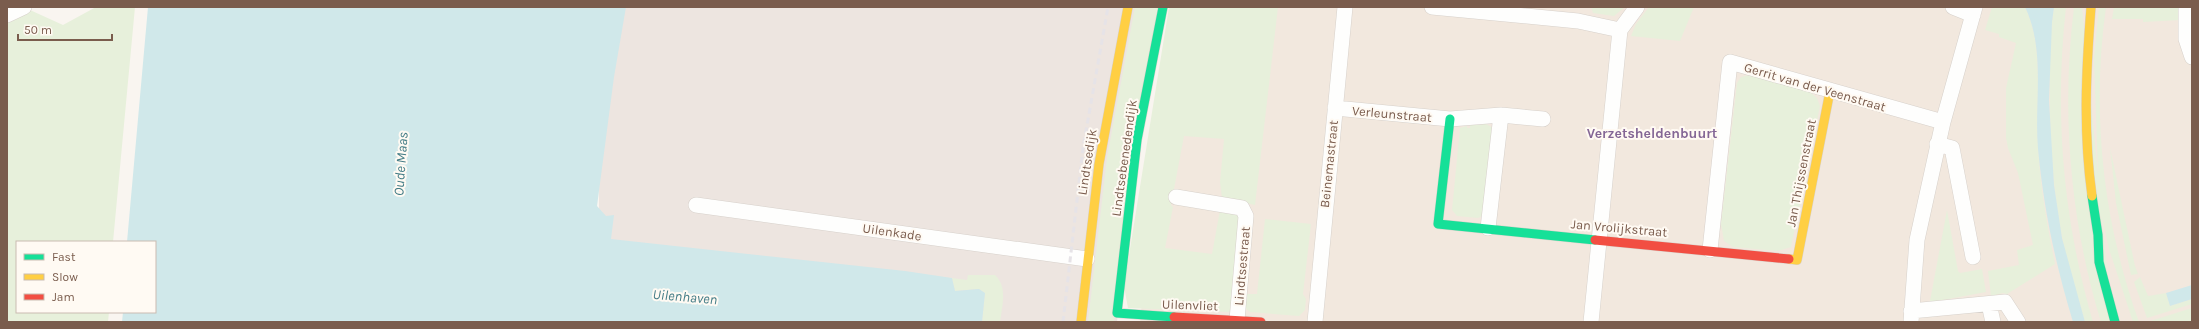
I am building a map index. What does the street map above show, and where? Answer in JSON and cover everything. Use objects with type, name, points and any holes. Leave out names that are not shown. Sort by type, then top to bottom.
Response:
[{"type":"street","points":[[7,15],[24,7]]},
{"type":"street","name":"Lindtsedijk","points":[[1081,322],[1087,259],[1109,101],[1128,7]]},
{"type":"street","name":"Lindtsebenedendijk","points":[[1118,313],[1137,140],[1163,7]]},
{"type":"street","name":"Beinemastraat","points":[[1314,322],[1346,7]]},
{"type":"street","points":[[1432,7],[1578,14],[1620,30]]},
{"type":"street","points":[[1591,322],[1620,30],[1637,7]]},
{"type":"street","points":[[1953,7],[1974,11],[1937,144],[1917,240],[1911,317],[2006,302],[2018,322]]},
{"type":"street","points":[[2091,7],[2085,82],[2088,166],[2098,235],[2099,262],[2114,322]]},
{"type":"street","points":[[2186,7],[2186,39],[2192,57]]},
{"type":"street","name":"Gerrit van der Veenstraat","points":[[1710,250],[1730,62],[1943,122]]},
{"type":"street","name":"Jan Thijssenstraat","points":[[1797,260],[1830,91]]},
{"type":"street","name":"Verleunstraat","points":[[1335,108],[1450,119],[1501,115],[1543,119]]},
{"type":"street","points":[[1488,228],[1501,115]]},
{"type":"street","name":"Verleunstraat","points":[[1438,224],[1450,119]]},
{"type":"street","points":[[1937,144],[1952,148],[1973,257]]},
{"type":"street","name":"Lindtsestraat","points":[[1176,197],[1242,208],[1246,216],[1237,320]]},
{"type":"street","name":"Uilenkade","points":[[696,205],[1087,259]]},
{"type":"street","name":"Jan Vrolijkstraat","points":[[1438,224],[1710,250],[1797,260]]},
{"type":"street","points":[[2098,235],[2111,272]]},
{"type":"street","points":[[1989,304],[1993,322]]},
{"type":"street","name":"Uilenvliet","points":[[1118,313],[1261,322]]},
{"type":"shaded area","points":[[612,7],[1152,7],[1117,322],[599,322],[599,68]]},
{"type":"shaded area","points":[[1173,7],[2192,7],[2192,322],[1140,322]]},
{"type":"green space","points":[[96,7],[135,7],[113,241],[16,241],[16,313],[109,313],[108,322],[7,322],[7,21],[30,10],[63,25]]},
{"type":"green space","points":[[1135,7],[1160,7],[1114,322],[1088,322],[1107,158]]},
{"type":"green space","points":[[1169,7],[1278,7],[1255,205],[1222,198],[1220,182],[1224,139],[1184,136],[1171,205],[1173,207],[1165,248],[1212,254],[1220,210],[1238,212],[1242,217],[1231,309],[1229,312],[1128,308],[1124,286]]},
{"type":"green space","points":[[1591,7],[1625,7],[1614,16],[1593,13]]},
{"type":"green space","points":[[1649,7],[1694,7],[1680,41],[1631,36],[1636,24]]},
{"type":"green space","points":[[1992,7],[2025,7],[2031,23],[2037,57],[2037,129],[2040,175],[2055,264],[2007,294],[2003,293],[1991,296],[1988,271],[2019,265],[2017,250],[2033,245],[2018,173],[2008,148],[2006,138],[2006,88],[2016,43],[1999,37],[1999,34],[1985,30]]},
{"type":"green space","points":[[2054,7],[2066,7],[2062,47],[2061,87],[2061,127],[2064,166],[2074,244],[2093,322],[2085,322],[2064,248],[2056,197],[2052,157],[2050,97],[2050,42]]},
{"type":"green space","points":[[2074,7],[2082,7],[2112,322],[2101,322],[2090,284],[2075,206],[2071,166],[2068,86]]},
{"type":"green space","points":[[2099,7],[2106,7],[2100,87],[2100,127],[2103,167],[2117,246],[2139,322],[2133,322],[2109,249],[2099,204],[2094,58]]},
{"type":"green space","points":[[2114,7],[2183,7],[2181,20],[2143,22],[2143,19],[2112,19]]},
{"type":"green space","points":[[1749,75],[1810,92],[1817,98],[1820,106],[1791,247],[1778,251],[1733,247],[1724,241],[1721,224],[1737,83],[1741,77]]},
{"type":"green space","points":[[1486,124],[1493,128],[1482,216],[1478,218],[1457,216],[1452,210],[1460,128],[1467,126],[1467,128],[1470,128],[1470,125]]},
{"type":"green space","points":[[2110,148],[2138,274],[2131,275],[2116,203]]},
{"type":"green space","points":[[1947,210],[1958,271],[1960,273],[1982,269],[1986,292],[1932,302],[1930,301]]},
{"type":"green space","points":[[1265,219],[1311,224],[1303,294],[1306,299],[1305,310],[1299,316],[1250,312],[1245,308],[1245,294],[1257,294]]},
{"type":"green space","points":[[968,275],[995,275],[999,280],[1003,291],[1000,322],[982,322],[985,293],[979,289],[955,291],[952,278],[967,280]]},
{"type":"green space","points":[[2140,277],[2148,296],[2166,293],[2170,306],[2192,299],[2192,304],[2147,318],[2134,282]]},
{"type":"green space","points":[[2192,308],[2192,322],[2147,322]]},
{"type":"water","points":[[148,7],[626,7],[614,77],[597,206],[606,216],[614,215],[611,239],[905,271],[952,278],[955,291],[979,289],[985,293],[982,322],[122,322],[123,313],[156,313],[156,241],[127,241]]},
{"type":"water","points":[[2025,7],[2054,7],[2049,100],[2054,185],[2062,238],[2085,322],[2073,322],[2061,278],[2047,215],[2038,149],[2037,59],[2035,41]]},
{"type":"water","points":[[2192,285],[2192,299],[2170,306],[2166,293]]},
{"type":"railway","points":[[1063,322],[1083,148],[1108,7]]},
{"type":"traffic: fast","points":[[1163,7],[1137,140],[1117,313],[1174,317]]},
{"type":"traffic: fast","points":[[1450,119],[1438,224],[1595,240]]},
{"type":"traffic: fast","points":[[2092,196],[2098,235],[2099,262],[2115,322]]},
{"type":"traffic: slow","points":[[1081,322],[1099,164],[1128,7]]},
{"type":"traffic: slow","points":[[2091,7],[2086,125],[2092,196]]},
{"type":"traffic: slow","points":[[1789,259],[1797,260],[1830,91]]},
{"type":"traffic: jam","points":[[1595,240],[1789,259]]},
{"type":"traffic: jam","points":[[1174,317],[1261,322]]},
{"type":"district","name":"Verzetsheldenbuurt","points":[[1652,133]]},
{"type":"water label","name":"Oude Maas","points":[[401,164]]},
{"type":"water label","name":"Uilenhaven","points":[[685,297]]}]
